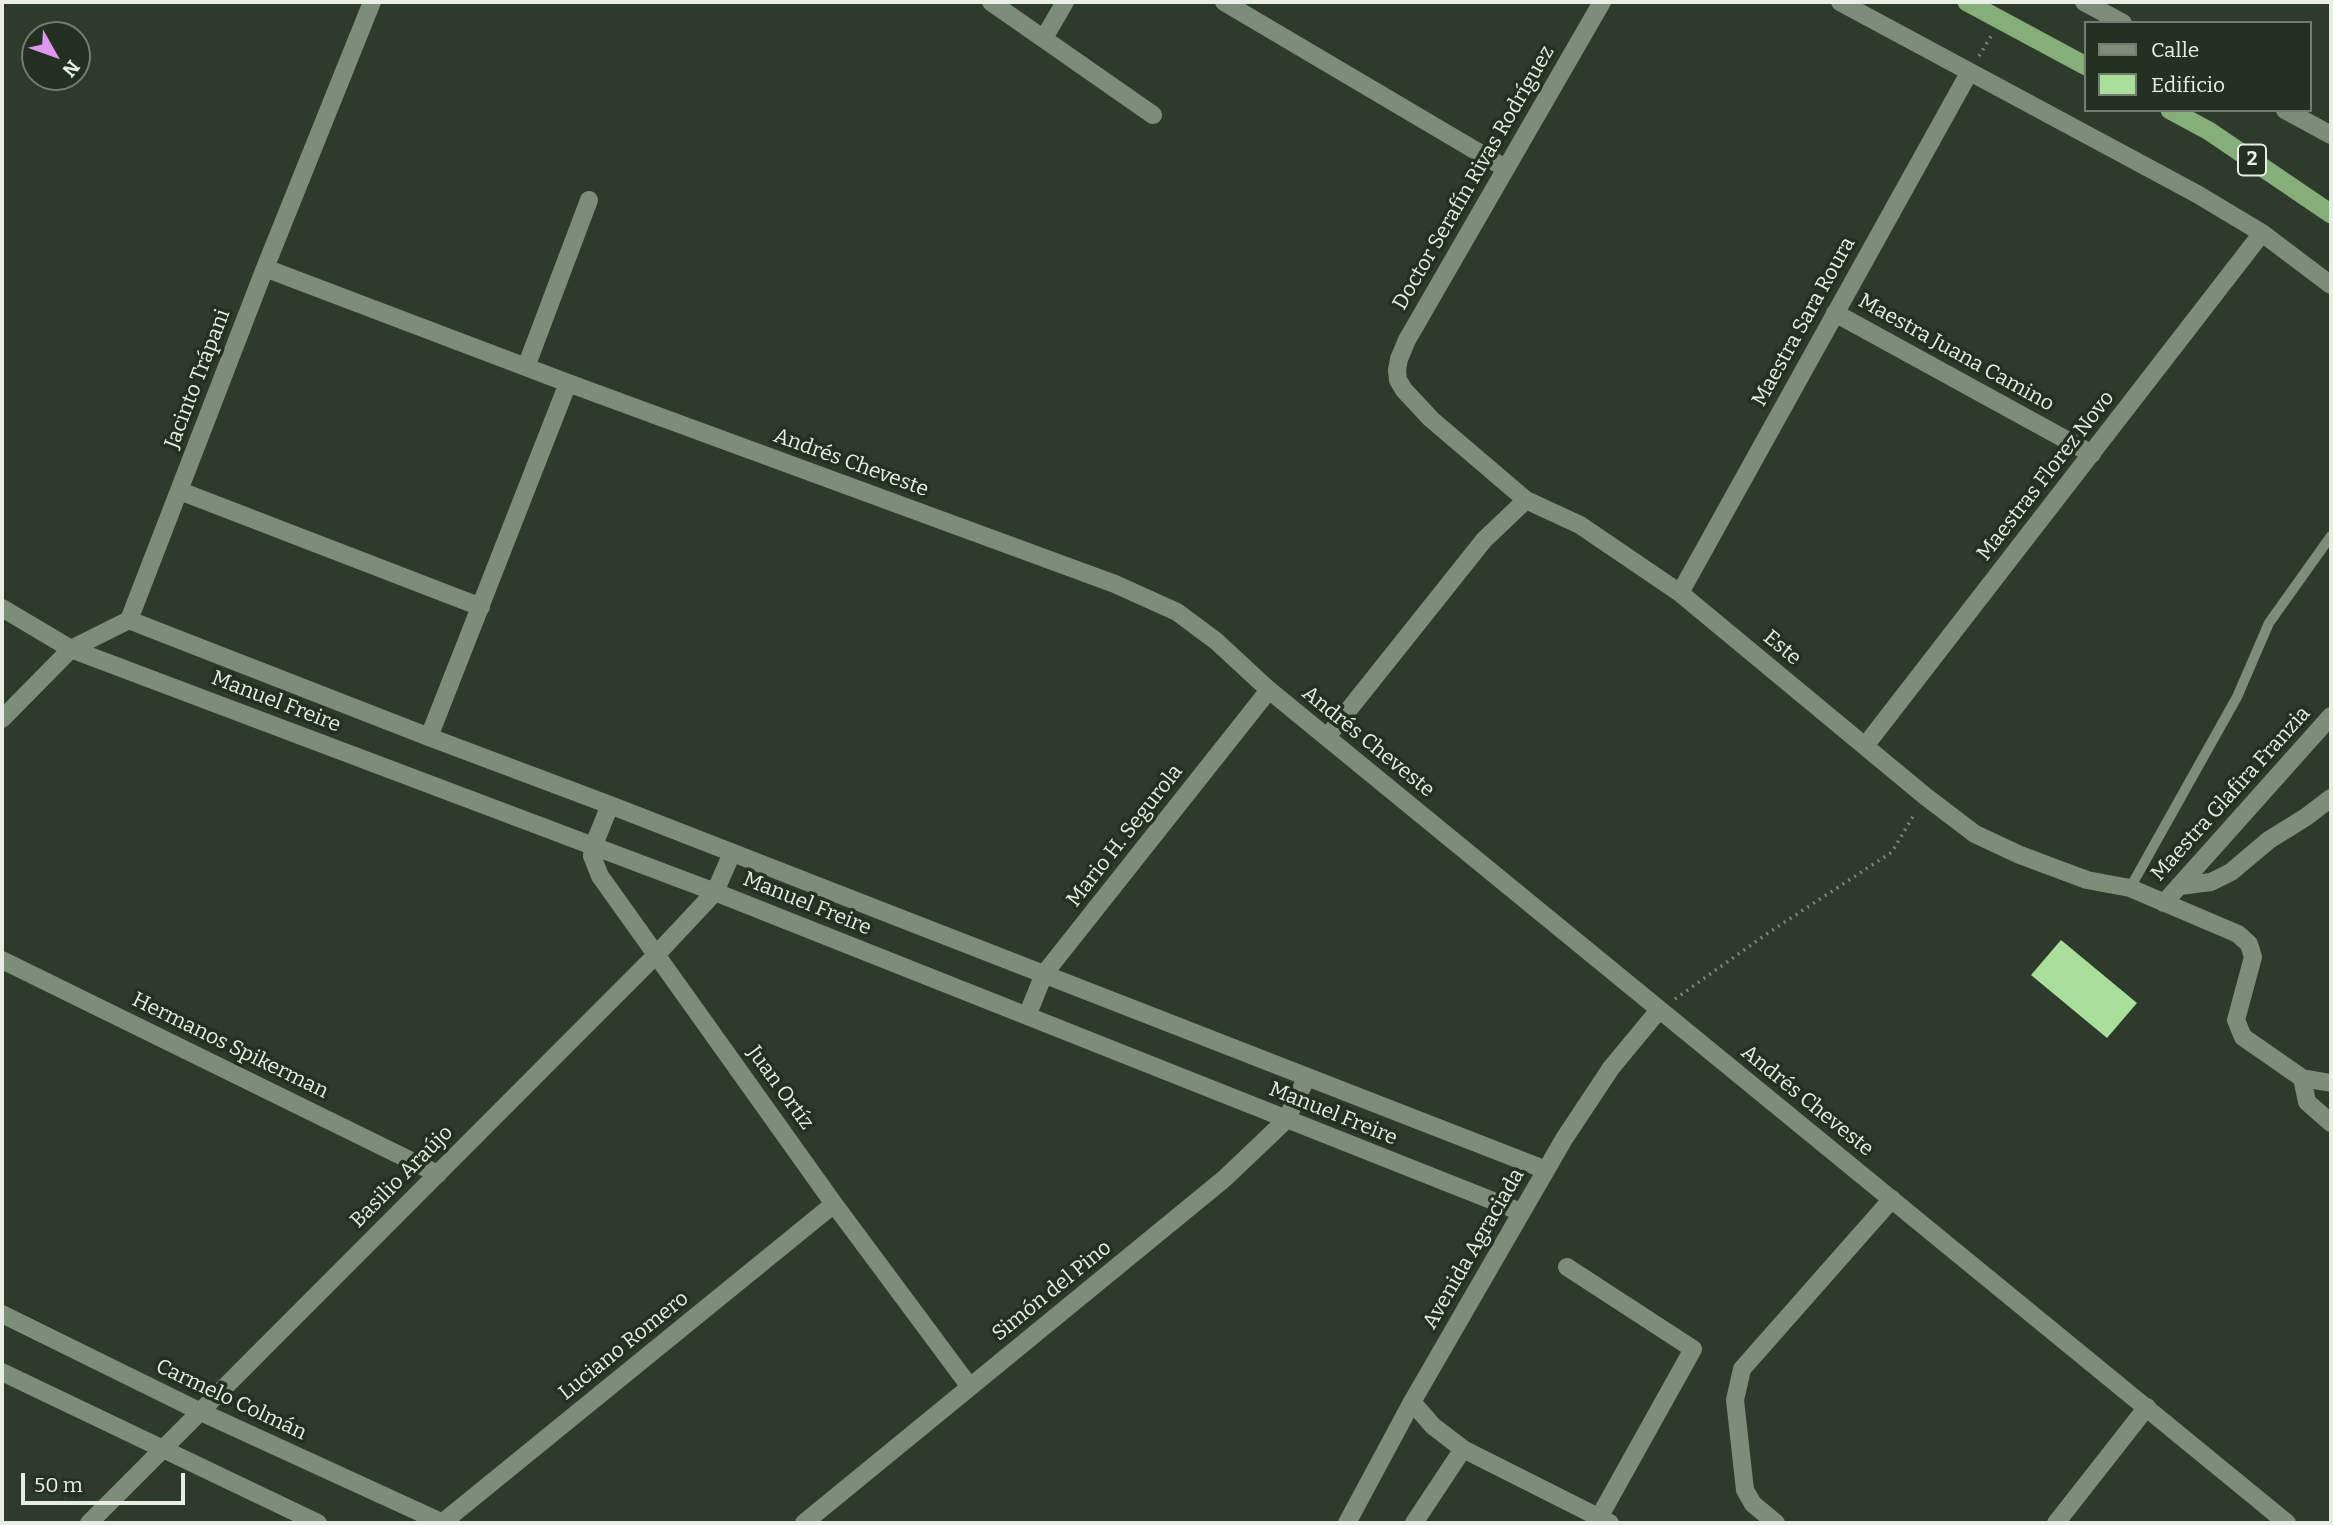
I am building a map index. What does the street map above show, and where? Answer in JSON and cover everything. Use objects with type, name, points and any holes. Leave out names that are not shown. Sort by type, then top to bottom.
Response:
[{"type":"highway","points":[[1966,2],[2084,65]]},
{"type":"highway","name":"2","points":[[2174,112],[2209,131],[2331,214]]},
{"type":"street","name":"Jacinto Trápani","points":[[129,620],[265,268],[372,2]]},
{"type":"street","points":[[991,2],[1153,115]]},
{"type":"street","points":[[1044,38],[1065,2]]},
{"type":"street","points":[[1224,2],[1504,168]]},
{"type":"street","name":"Doctor Serafín Rivas Rodríguez","points":[[1398,380],[1399,359],[1407,340],[1602,2]]},
{"type":"street","points":[[1840,2],[2197,194],[2262,233],[2331,285]]},
{"type":"street","points":[[2084,2],[2119,21]]},
{"type":"street","name":"Maestra Sara Roura","points":[[1681,593],[1969,73]]},
{"type":"street","points":[[2289,112],[2331,135]]},
{"type":"street","points":[[526,367],[589,200]]},
{"type":"street","name":"Maestras Florez Novo","points":[[1865,746],[2262,233]]},
{"type":"street","name":"Andrés Cheveste","points":[[265,268],[568,383],[1115,584],[1177,612],[2287,1523]]},
{"type":"street","name":"Maestra Juana Camino","points":[[1835,313],[2092,454]]},
{"type":"street","name":"Este","points":[[1398,380],[1410,398],[1431,419],[1526,500],[1580,524],[1681,593],[1975,834],[2020,855],[2087,880],[2130,888],[2238,934],[2249,944],[2253,957],[2236,1020],[2239,1029],[2243,1037],[2302,1078]]},
{"type":"street","points":[[429,737],[568,383]]},
{"type":"street","points":[[180,491],[481,607]]},
{"type":"street","points":[[1326,737],[1484,540],[1526,500]]},
{"type":"street","name":"Manuel Freire","points":[[2,608],[71,649],[715,892],[1521,1212]]},
{"type":"street","points":[[2,719],[71,649],[129,620]]},
{"type":"street","name":"Manuel Freire","points":[[129,620],[1546,1170]]},
{"type":"street","name":"Mario H. Segurola","points":[[1027,1016],[1044,974],[1269,690]]},
{"type":"street","name":"Maestra Glafira Franzia","points":[[2164,903],[2331,716]]},
{"type":"street","points":[[2180,886],[2211,882],[2231,872],[2269,840],[2331,798]]},
{"type":"street","points":[[593,846],[610,805]]},
{"type":"street","name":"Juan Ortíz","points":[[593,846],[592,856],[600,876],[834,1204],[970,1387]]},
{"type":"street","name":"Basilio Araújo","points":[[89,1523],[656,955],[715,892],[732,853]]},
{"type":"street","name":"Hermanos Spikerman","points":[[2,960],[438,1174]]},
{"type":"street","name":"Avenida Agraciada","points":[[1347,1523],[1412,1402],[1546,1170],[1611,1068],[1659,1010]]},
{"type":"street","name":"Simón del Pino","points":[[804,1523],[1190,1209],[1254,1152],[1286,1119],[1307,1077]]},
{"type":"street","points":[[2331,1083],[2302,1078],[2307,1102],[2331,1123]]},
{"type":"street","points":[[1776,1523],[1753,1504],[1745,1490],[1735,1400],[1742,1369],[1892,1199]]},
{"type":"street","name":"Luciano Romero","points":[[442,1523],[834,1204]]},
{"type":"street","points":[[1412,1402],[1433,1426],[1463,1449],[1602,1521],[1693,1349],[1567,1267]]},
{"type":"street","name":"Carmelo Colmán","points":[[2,1314],[201,1412],[442,1523]]},
{"type":"street","points":[[2,1372],[318,1523]]},
{"type":"street","points":[[2056,1523],[2147,1407]]},
{"type":"street","points":[[1414,1523],[1463,1449]]},
{"type":"lane","points":[[2130,888],[2237,697],[2269,623],[2331,536]]},
{"type":"path","points":[[1659,1010],[1768,933],[1892,852],[1926,796]]},
{"type":"building","points":[[2061,940],[2137,1003],[2107,1038],[2031,975]]}]
